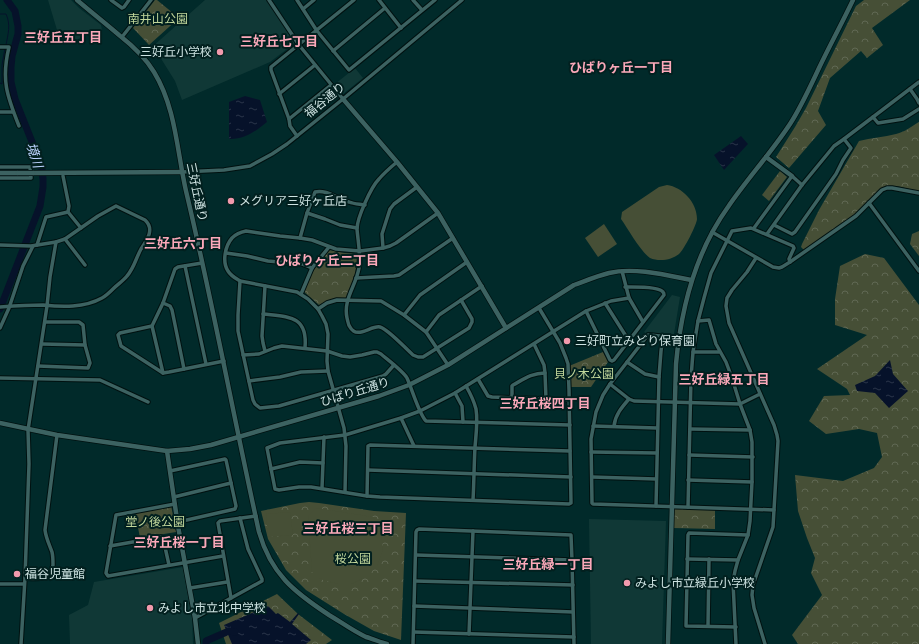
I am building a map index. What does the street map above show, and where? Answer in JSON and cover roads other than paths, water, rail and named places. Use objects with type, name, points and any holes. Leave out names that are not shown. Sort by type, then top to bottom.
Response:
[{"type":"street","name":"三好丘通り","points":[[77,0],[135,47],[154,70],[164,90],[169,107],[224,361],[256,516],[261,537],[269,558],[280,574],[295,591],[310,602],[359,633],[387,644]]},
{"type":"street","points":[[111,0],[122,8],[129,0]]},
{"type":"street","points":[[122,37],[151,0]]},
{"type":"street","points":[[270,0],[299,45],[438,213],[506,328]]},
{"type":"street","points":[[297,0],[317,31],[349,70],[435,0]]},
{"type":"street","points":[[303,9],[314,0]]},
{"type":"street","points":[[297,136],[290,126],[271,67],[354,0]]},
{"type":"street","points":[[379,0],[401,28]]},
{"type":"street","points":[[413,0],[422,10]]},
{"type":"street","name":"福谷通り","points":[[182,172],[224,170],[250,166],[272,154],[343,99],[462,0]]},
{"type":"street","points":[[668,644],[676,364],[684,310],[691,280],[712,232],[726,209],[785,131],[797,111],[853,0]]},
{"type":"street","points":[[333,51],[385,8]]},
{"type":"street","points":[[0,47],[9,47],[6,64],[6,86],[8,98],[19,126]]},
{"type":"street","points":[[279,94],[315,65]]},
{"type":"street","points":[[767,234],[802,185],[834,146],[919,82]]},
{"type":"street","points":[[289,119],[331,85]]},
{"type":"street","points":[[910,89],[919,103]]},
{"type":"street","points":[[873,117],[878,124],[903,119],[919,109]]},
{"type":"street","points":[[0,112],[13,112]]},
{"type":"street","points":[[774,225],[792,234],[795,232],[851,148],[844,139]]},
{"type":"street","points":[[766,157],[802,185]]},
{"type":"street","points":[[397,162],[378,179],[364,205],[358,222],[357,228],[360,251],[359,266],[346,308],[350,327],[353,331],[359,333],[376,327],[384,328],[411,354],[418,357],[423,357],[467,329],[471,324],[472,317],[461,300]]},
{"type":"street","points":[[0,167],[30,167],[31,178],[0,178]]},
{"type":"street","points":[[0,173],[182,172]]},
{"type":"street","points":[[63,176],[69,206],[68,212],[81,228]]},
{"type":"street","points":[[754,228],[792,176]]},
{"type":"street","points":[[383,248],[382,234],[390,209],[394,204],[417,187]]},
{"type":"street","points":[[712,232],[756,258],[773,267],[779,268],[856,216],[879,192],[892,188],[919,193]]},
{"type":"street","points":[[300,238],[315,192],[317,191],[348,202],[364,205]]},
{"type":"street","points":[[869,203],[919,271]]},
{"type":"street","points":[[0,245],[34,246],[65,239],[98,216],[116,206],[145,220],[150,228],[150,234],[131,271],[123,281],[104,297],[87,304],[72,306],[44,305],[0,307]]},
{"type":"street","points":[[0,328],[23,266],[34,246],[46,217],[68,212]]},
{"type":"street","points":[[307,213],[340,225],[357,228]]},
{"type":"street","points":[[345,492],[345,435],[339,407],[328,371],[327,329],[325,322],[318,309],[301,294],[290,290],[240,281],[232,277],[225,266],[224,260],[226,253],[233,238],[241,232],[246,231],[312,240],[329,247],[342,250],[360,251],[383,248],[396,243],[438,213]]},
{"type":"street","points":[[688,507],[693,352],[698,321],[711,274],[727,240],[734,230],[754,228],[793,246],[794,248],[789,259],[790,262]]},
{"type":"street","points":[[356,278],[399,275],[453,238]]},
{"type":"street","points":[[65,239],[85,265]]},
{"type":"street","points":[[21,644],[29,464],[28,430],[56,242]]},
{"type":"street","points":[[301,294],[312,268],[329,247]]},
{"type":"street","points":[[226,253],[268,261],[302,264],[312,268]]},
{"type":"street","points":[[756,258],[732,290],[727,298],[726,306],[729,323],[777,435],[773,527],[753,585],[752,595],[754,608],[765,644]]},
{"type":"street","points":[[163,373],[152,326],[174,269],[202,262]]},
{"type":"street","points":[[404,315],[420,295],[467,262]]},
{"type":"street","points":[[185,266],[206,364]]},
{"type":"street","points":[[622,272],[629,298],[643,322]]},
{"type":"street","name":"ひばり丘通り","points":[[0,423],[28,430],[167,451],[211,445],[379,396],[409,385],[448,365],[574,286],[592,278],[609,273],[649,272],[691,280]]},
{"type":"street","points":[[240,281],[238,331],[254,402],[258,406],[262,408],[283,406],[334,391],[383,376],[394,365]]},
{"type":"street","points":[[265,286],[262,340],[265,351]]},
{"type":"street","points":[[426,332],[439,315],[482,286]]},
{"type":"street","points":[[586,311],[610,360],[614,360],[664,295],[662,290],[646,287],[625,287]]},
{"type":"street","points":[[539,308],[553,332],[563,350],[568,364],[571,503],[367,496],[322,488],[299,487],[278,490],[275,488],[267,448],[280,443],[345,435],[401,418],[455,393],[534,344],[553,332],[586,311],[605,303],[629,298]]},
{"type":"street","points":[[318,309],[323,305],[337,300],[381,301],[404,315],[426,332],[448,365]]},
{"type":"street","points":[[162,303],[170,306],[172,310],[184,369]]},
{"type":"street","points":[[605,303],[629,340]]},
{"type":"street","points":[[263,314],[289,318],[298,322],[305,332],[305,348]]},
{"type":"street","points":[[698,321],[709,320],[720,352],[726,362],[732,378],[750,430],[752,442],[753,457],[750,521],[748,535],[738,560],[733,582],[736,644]]},
{"type":"street","points":[[38,366],[88,368],[90,363],[85,345],[83,324],[79,322],[45,322]]},
{"type":"street","points":[[152,326],[120,333],[118,335],[121,346],[163,373],[224,361]]},
{"type":"street","points":[[679,338],[648,335],[610,384],[600,403],[591,436],[592,503],[774,510]]},
{"type":"street","points":[[656,506],[661,351],[663,336]]},
{"type":"street","points":[[42,344],[85,345]]},
{"type":"street","points":[[534,344],[543,362],[546,399]]},
{"type":"street","points":[[243,355],[260,354],[282,346],[327,351],[350,357],[362,356],[377,352],[406,376],[424,420],[426,421],[570,425]]},
{"type":"street","points":[[693,352],[720,352]]},
{"type":"street","points":[[627,362],[645,374],[660,377]]},
{"type":"street","points":[[250,381],[280,377],[301,372],[328,371]]},
{"type":"street","points":[[512,398],[512,386],[528,376],[545,373]]},
{"type":"street","points":[[0,378],[100,380],[148,402]]},
{"type":"street","points":[[692,378],[732,378]]},
{"type":"street","points":[[478,379],[490,397],[569,400]]},
{"type":"street","points":[[610,384],[629,400],[659,403],[740,404],[760,394]]},
{"type":"street","points":[[466,386],[475,406],[477,422],[473,500]]},
{"type":"street","points":[[455,393],[462,406],[463,422]]},
{"type":"street","points":[[614,426],[617,415],[629,400]]},
{"type":"street","points":[[401,418],[414,446]]},
{"type":"street","points":[[593,426],[658,428]]},
{"type":"street","points":[[690,428],[750,430]]},
{"type":"street","points":[[25,578],[37,579],[46,577],[51,572],[53,565],[52,552],[46,538],[45,530],[58,435]]},
{"type":"street","points":[[322,488],[324,437]]},
{"type":"street","points":[[367,496],[369,446],[570,450]]},
{"type":"street","points":[[167,451],[198,644]]},
{"type":"street","points":[[591,452],[657,453]]},
{"type":"street","points":[[689,455],[753,457]]},
{"type":"street","points":[[170,471],[225,459],[236,506],[235,509],[178,522]]},
{"type":"street","points":[[271,469],[300,462],[323,463]]},
{"type":"street","points":[[368,470],[570,477]]},
{"type":"street","points":[[592,477],[656,479]]},
{"type":"street","points":[[688,480],[752,482]]},
{"type":"street","points":[[174,497],[231,483]]},
{"type":"street","points":[[175,504],[116,515],[106,573],[108,576],[223,556]]},
{"type":"street","points":[[231,598],[227,582],[218,523],[256,516]]},
{"type":"street","points":[[195,618],[262,580],[248,550],[240,518]]},
{"type":"street","points":[[413,644],[416,532],[418,529],[569,534],[572,536],[574,644]]},
{"type":"street","points":[[469,634],[473,531]]},
{"type":"street","points":[[736,627],[686,626],[688,535],[689,533],[748,535]]},
{"type":"street","points":[[110,546],[163,538],[169,565]]},
{"type":"street","points":[[416,555],[572,560]]},
{"type":"street","points":[[687,559],[738,560]]},
{"type":"street","points":[[708,626],[709,559]]},
{"type":"street","points":[[415,581],[573,585]]},
{"type":"street","points":[[190,588],[227,582]]},
{"type":"street","points":[[0,584],[24,584]]},
{"type":"street","points":[[414,606],[573,612]]},
{"type":"street","points":[[414,632],[574,637]]},
{"type":"water","points":[[245,96],[260,100],[267,122],[254,132],[240,138],[229,139],[229,102]]},
{"type":"water","points":[[741,136],[748,144],[724,170],[714,155]]},
{"type":"water","points":[[890,360],[893,374],[908,391],[889,408],[875,393],[857,391],[855,385],[875,376]]},
{"type":"water","points":[[268,606],[276,614],[278,613],[290,622],[298,613],[299,614],[292,624],[311,640],[306,644],[232,644],[224,625]]},
{"type":"waterway","name":"境川","points":[[0,309],[40,206],[43,187],[40,162],[15,99],[11,82],[12,56],[18,34],[18,26],[15,11],[7,0]]},
{"type":"waterway","points":[[0,14],[6,14],[8,22],[9,30],[6,45]]},
{"type":"waterway","points":[[0,83],[2,84],[2,65],[5,48]]},
{"type":"waterway","points":[[206,644],[206,641],[229,631],[235,632]]},
{"type":"place","name":"三好丘小学校","points":[[220,52]]},
{"type":"place","name":"メグリア三好ヶ丘店","points":[[231,201]]},
{"type":"place","name":"三好町立みどり保育園","points":[[567,341]]},
{"type":"place","name":"福谷児童館","points":[[17,574]]},
{"type":"place","name":"みよし市立緑丘小学校","points":[[627,583]]},
{"type":"place","name":"みよし市立北中学校","points":[[150,608]]},
{"type":"district","name":"三好丘五丁目","points":[[63,37]]},
{"type":"district","name":"三好丘七丁目","points":[[279,41]]},
{"type":"district","name":"ひばりヶ丘一丁目","points":[[621,67]]},
{"type":"district","name":"三好丘六丁目","points":[[183,243]]},
{"type":"district","name":"ひばりヶ丘二丁目","points":[[327,260]]},
{"type":"district","name":"三好丘緑五丁目","points":[[724,379]]},
{"type":"district","name":"三好丘桜四丁目","points":[[545,403]]},
{"type":"district","name":"三好丘桜三丁目","points":[[348,528]]},
{"type":"district","name":"三好丘桜一丁目","points":[[179,542]]},
{"type":"district","name":"三好丘緑一丁目","points":[[548,564]]},
{"type":"park label","name":"南井山公園","points":[[158,19]]},
{"type":"park label","name":"貝ノ木公園","points":[[584,374]]},
{"type":"park label","name":"堂ノ後公園","points":[[155,522]]},
{"type":"park label","name":"桜公園","points":[[353,559]]}]
